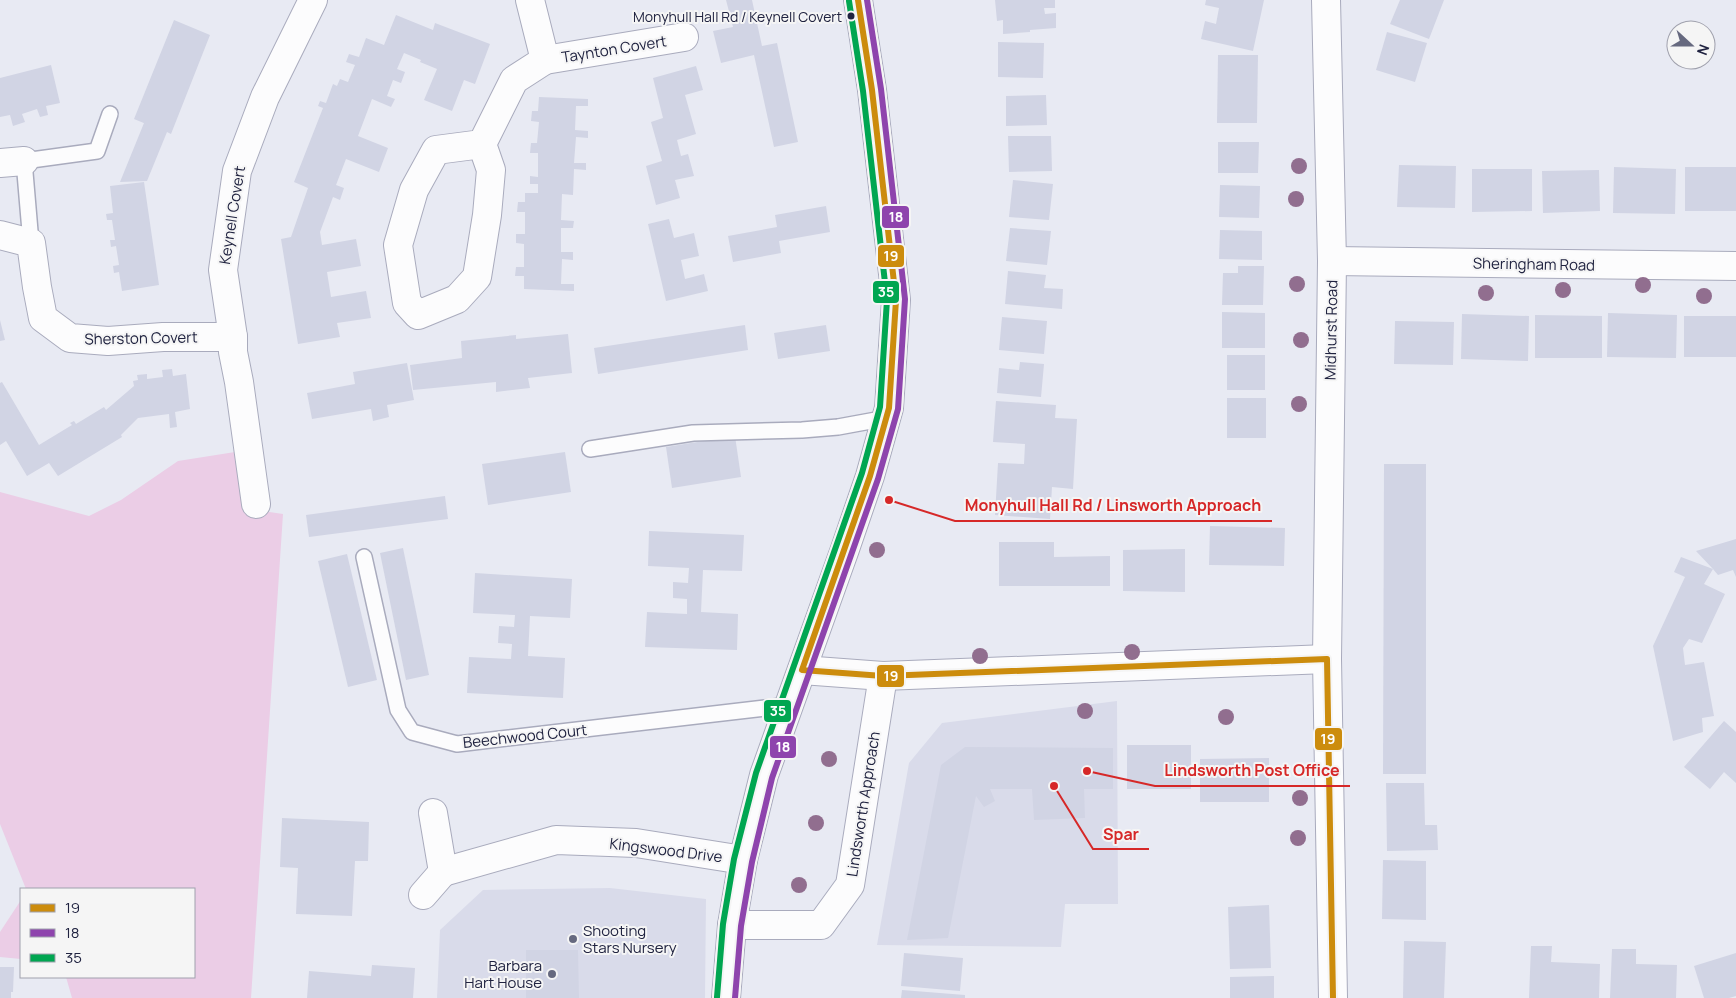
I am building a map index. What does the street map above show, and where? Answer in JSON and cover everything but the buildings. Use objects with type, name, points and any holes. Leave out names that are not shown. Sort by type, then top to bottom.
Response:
[{"type":"street","name":"Keynell Covert","points":[[256,504],[233,352],[233,337],[223,270],[237,171],[265,97],[313,0]]},
{"type":"street","points":[[482,144],[436,150],[414,190],[398,245],[408,303],[418,315],[457,299],[477,277],[487,215],[491,170],[482,144],[514,80],[544,60],[530,0]]},
{"type":"street","points":[[726,998],[732,925],[743,860],[764,775],[855,521],[890,408],[896,300],[872,90],[858,0]]},
{"type":"street","name":"Midhurst Road","points":[[1326,0],[1332,261],[1327,659],[1333,998]]},
{"type":"street","name":"Taynton Covert","points":[[544,60],[684,38]]},
{"type":"street","points":[[0,235],[31,243]]},
{"type":"street","name":"Sherston Covert","points":[[31,243],[36,287],[43,318],[70,338],[108,341],[163,337],[233,337]]},
{"type":"street","name":"Sheringham Road","points":[[1332,261],[1736,266]]},
{"type":"street","points":[[802,670],[883,676],[1327,659]]},
{"type":"street","name":"Lindsworth Approach","points":[[732,925],[821,925],[850,885],[883,676]]},
{"type":"street","points":[[423,895],[443,872],[433,813]]},
{"type":"street","name":"Kingswood Drive","points":[[443,872],[556,840],[636,843],[743,860]]},
{"type":"lane","points":[[31,243],[12,162],[96,151],[110,114]]},
{"type":"lane","points":[[590,449],[693,433],[838,427],[887,418]]},
{"type":"lane","name":"Beechwood Court","points":[[364,557],[398,710],[412,732],[457,744],[790,705]]},
{"type":"shaded area","points":[[235,452],[248,509],[283,514],[251,998],[72,998],[66,978],[195,978],[195,888],[26,888],[0,824],[0,492],[89,516],[121,500],[178,461]]},
{"type":"shaded area","points":[[1117,701],[1118,904],[1065,904],[1061,947],[877,945],[909,763],[942,723]]},
{"type":"shaded area","name":"Shooting Stars Nursery","points":[[610,888],[706,899],[705,998],[437,998],[440,930],[483,890]]},
{"type":"shaded area","points":[[20,902],[20,959],[0,957],[0,932]]},
{"type":"transit line","name":"19","points":[[858,0],[872,90],[896,300],[889,408],[870,476],[802,670],[883,676],[1327,659],[1333,998]]},
{"type":"transit line","name":"18","points":[[735,998],[741,926],[752,862],[772,778],[878,479],[898,409],[905,299],[881,89],[867,0]]},
{"type":"transit line","name":"35","points":[[717,997],[723,924],[734,859],[756,773],[862,473],[880,407],[887,300],[863,91],[849,1]]},
{"type":"place","name":"Monyhull Hall Rd / Keynell Covert","points":[[851,16]]},
{"type":"place","name":"Monyhull Hall Rd / Linsworth Approach","points":[[889,500]]},
{"type":"place","name":"Lindsworth Post Office","points":[[1087,771]]},
{"type":"place","name":"Spar","points":[[1054,786]]},
{"type":"place","name":"Shooting Stars Nursery","points":[[573,939]]},
{"type":"place","name":"Barbara Hart House","points":[[552,974]]}]
